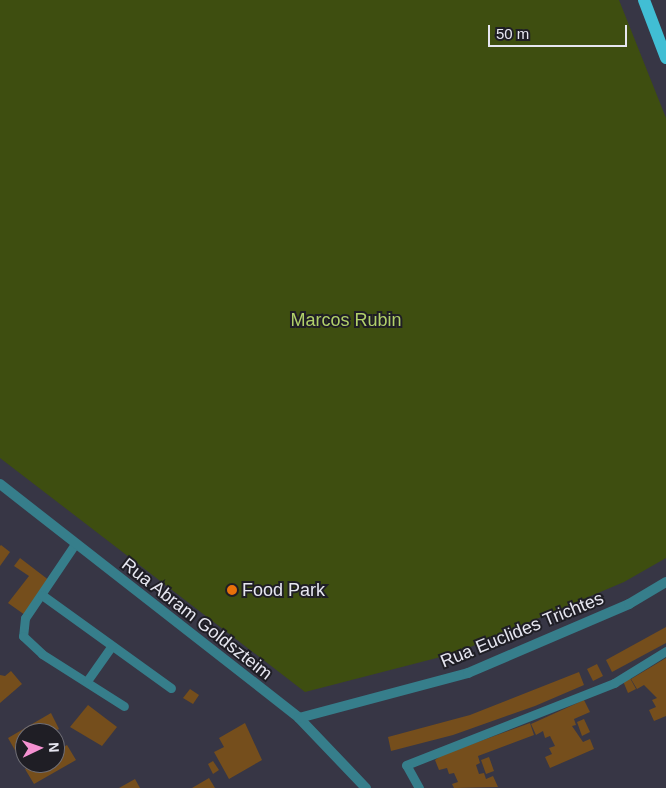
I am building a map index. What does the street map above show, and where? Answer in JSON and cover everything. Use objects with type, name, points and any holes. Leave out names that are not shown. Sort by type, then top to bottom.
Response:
[{"type":"main road","points":[[644,0],[666,58]]},
{"type":"street","name":"Rua Abram Goldszteim","points":[[0,484],[299,718],[366,788]]},
{"type":"street","name":"Rua Euclides Trichtes","points":[[299,718],[468,673],[629,604],[666,582]]},
{"type":"lane","points":[[75,544],[25,618],[23,636],[42,654],[124,706]]},
{"type":"lane","points":[[42,595],[110,647],[171,688]]},
{"type":"lane","points":[[87,681],[110,647]]},
{"type":"lane","points":[[419,788],[406,765],[614,683],[666,651]]},
{"type":"green space","name":"Marcos Rubin","points":[[0,0],[619,0],[666,118],[666,558],[624,582],[456,653],[305,692],[0,458]]},
{"type":"building","points":[[0,546],[10,552],[0,566]]},
{"type":"building","points":[[20,558],[50,581],[25,615],[8,603],[29,576],[14,566]]},
{"type":"building","points":[[666,627],[666,643],[612,672],[606,660]]},
{"type":"building","points":[[666,658],[666,716],[654,721],[649,710],[656,707],[652,700],[657,698],[644,685],[637,689],[631,679]]},
{"type":"building","points":[[597,664],[603,676],[593,681],[587,669]]},
{"type":"building","points":[[11,671],[22,684],[0,703],[0,675],[5,676]]},
{"type":"building","points":[[579,672],[584,685],[535,706],[453,735],[391,751],[388,737],[470,715]]},
{"type":"building","points":[[630,678],[636,689],[628,693],[623,681]]},
{"type":"building","points":[[190,689],[199,695],[193,704],[183,698]]},
{"type":"building","points":[[584,700],[590,712],[574,719],[576,725],[572,726],[583,742],[590,739],[594,749],[550,768],[545,757],[552,754],[549,748],[555,746],[550,736],[545,738],[543,731],[536,735],[531,724]]},
{"type":"building","points":[[88,705],[117,727],[102,746],[70,727]]},
{"type":"building","points":[[51,713],[56,723],[34,723]]},
{"type":"building","points":[[584,719],[590,732],[582,736],[577,722]]},
{"type":"building","points":[[245,723],[262,760],[229,779],[214,752],[224,747],[219,738]]},
{"type":"building","points":[[530,723],[534,735],[478,756],[480,763],[476,765],[479,774],[484,773],[486,779],[493,776],[498,787],[454,788],[452,784],[458,782],[454,773],[449,774],[447,768],[439,770],[435,760],[442,755]]},
{"type":"building","points":[[15,734],[15,750],[8,738]]},
{"type":"building","points":[[67,745],[76,760],[65,766],[65,746]]},
{"type":"building","points":[[489,757],[494,771],[486,774],[481,760]]},
{"type":"building","points":[[213,761],[219,770],[213,774],[208,764]]},
{"type":"building","points":[[27,773],[53,773],[34,784]]},
{"type":"building","points":[[209,778],[215,788],[192,788]]},
{"type":"building","points":[[135,779],[140,788],[119,788]]},
{"type":"place","name":"Food Park","points":[[232,590]]}]
